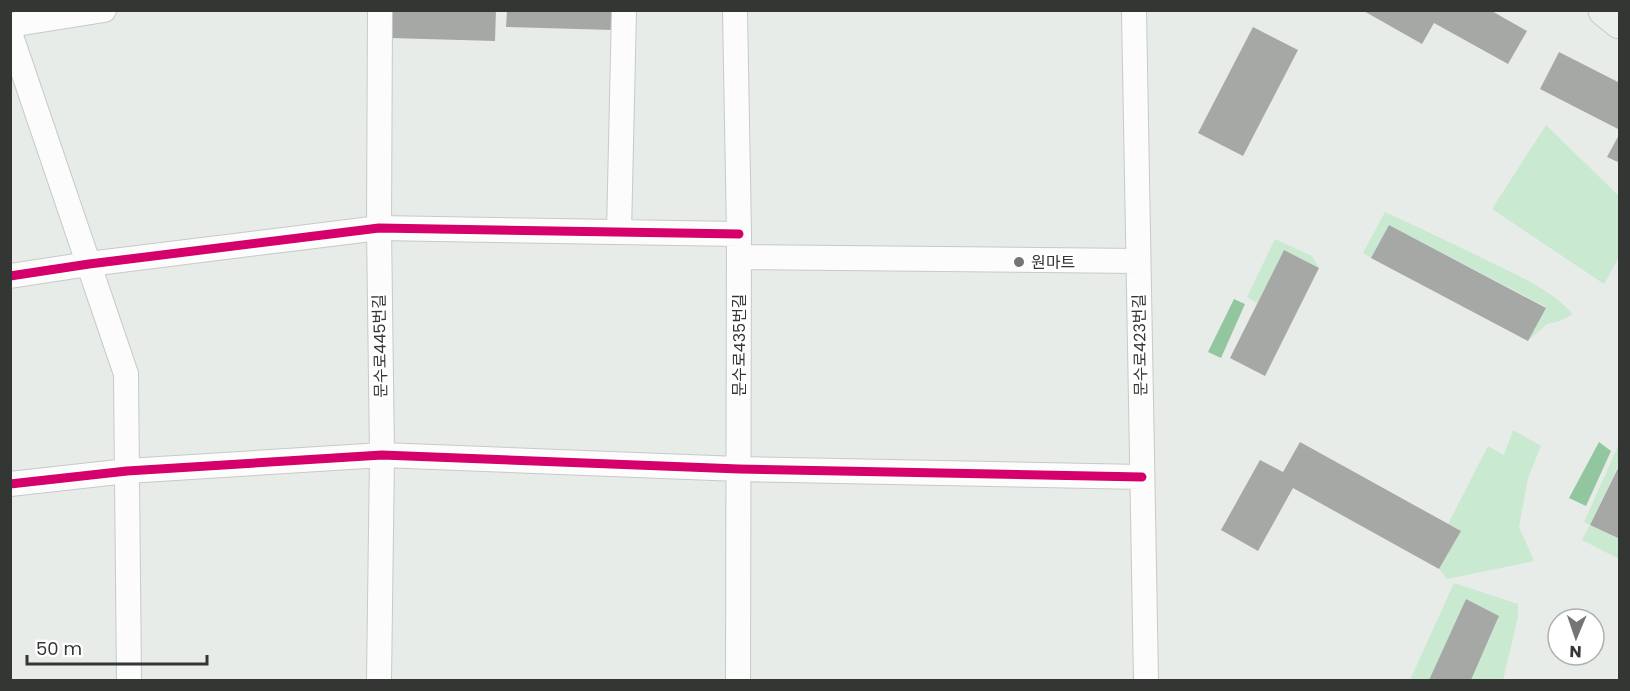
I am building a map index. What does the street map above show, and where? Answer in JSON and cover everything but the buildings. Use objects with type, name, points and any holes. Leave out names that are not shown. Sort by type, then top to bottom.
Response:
[{"type":"street","points":[[10,25],[104,10]]},
{"type":"street","name":"문수로445번길","points":[[379,681],[382,455],[379,228],[380,10]]},
{"type":"street","points":[[619,232],[624,10]]},
{"type":"street","name":"문수로435번길","points":[[735,10],[739,245],[738,681]]},
{"type":"street","name":"문수로423번길","points":[[1134,10],[1146,681]]},
{"type":"street","points":[[1605,10],[1620,22]]},
{"type":"street","points":[[10,33],[126,374],[129,681]]},
{"type":"street","points":[[10,276],[379,228],[619,232],[739,245],[1138,261]]},
{"type":"street","points":[[10,484],[127,471],[382,455],[738,469],[1142,477]]},
{"type":"shaded area","points":[[1546,125],[1619,196],[1619,257],[1604,284],[1492,209]]},
{"type":"shaded area","points":[[1385,212],[1529,281],[1563,304],[1573,314],[1560,321],[1547,324],[1528,341],[1546,307],[1389,225],[1371,258],[1363,253]]},
{"type":"shaded area","points":[[1275,239],[1312,256],[1319,268],[1284,250],[1257,303],[1247,297]]},
{"type":"shaded area","points":[[1234,299],[1245,304],[1221,358],[1208,352]]},
{"type":"shaded area","points":[[1513,430],[1541,446],[1528,478],[1519,527],[1534,561],[1447,579],[1439,569],[1461,531],[1448,524],[1488,446],[1504,455]]},
{"type":"shaded area","points":[[1599,442],[1611,451],[1586,506],[1569,498]]},
{"type":"shaded area","points":[[1619,444],[1619,464],[1590,525],[1584,522]]},
{"type":"shaded area","points":[[1590,525],[1619,539],[1619,559],[1582,540]]},
{"type":"shaded area","points":[[1454,583],[1518,604],[1518,617],[1503,680],[1471,680],[1499,617],[1466,599],[1429,680],[1410,680]]},
{"type":"cycle path","points":[[10,276],[379,228],[739,234]]},
{"type":"cycle path","points":[[10,484],[127,471],[382,455],[739,469],[1142,477]]},
{"type":"place","name":"원마트","points":[[1019,262]]}]
